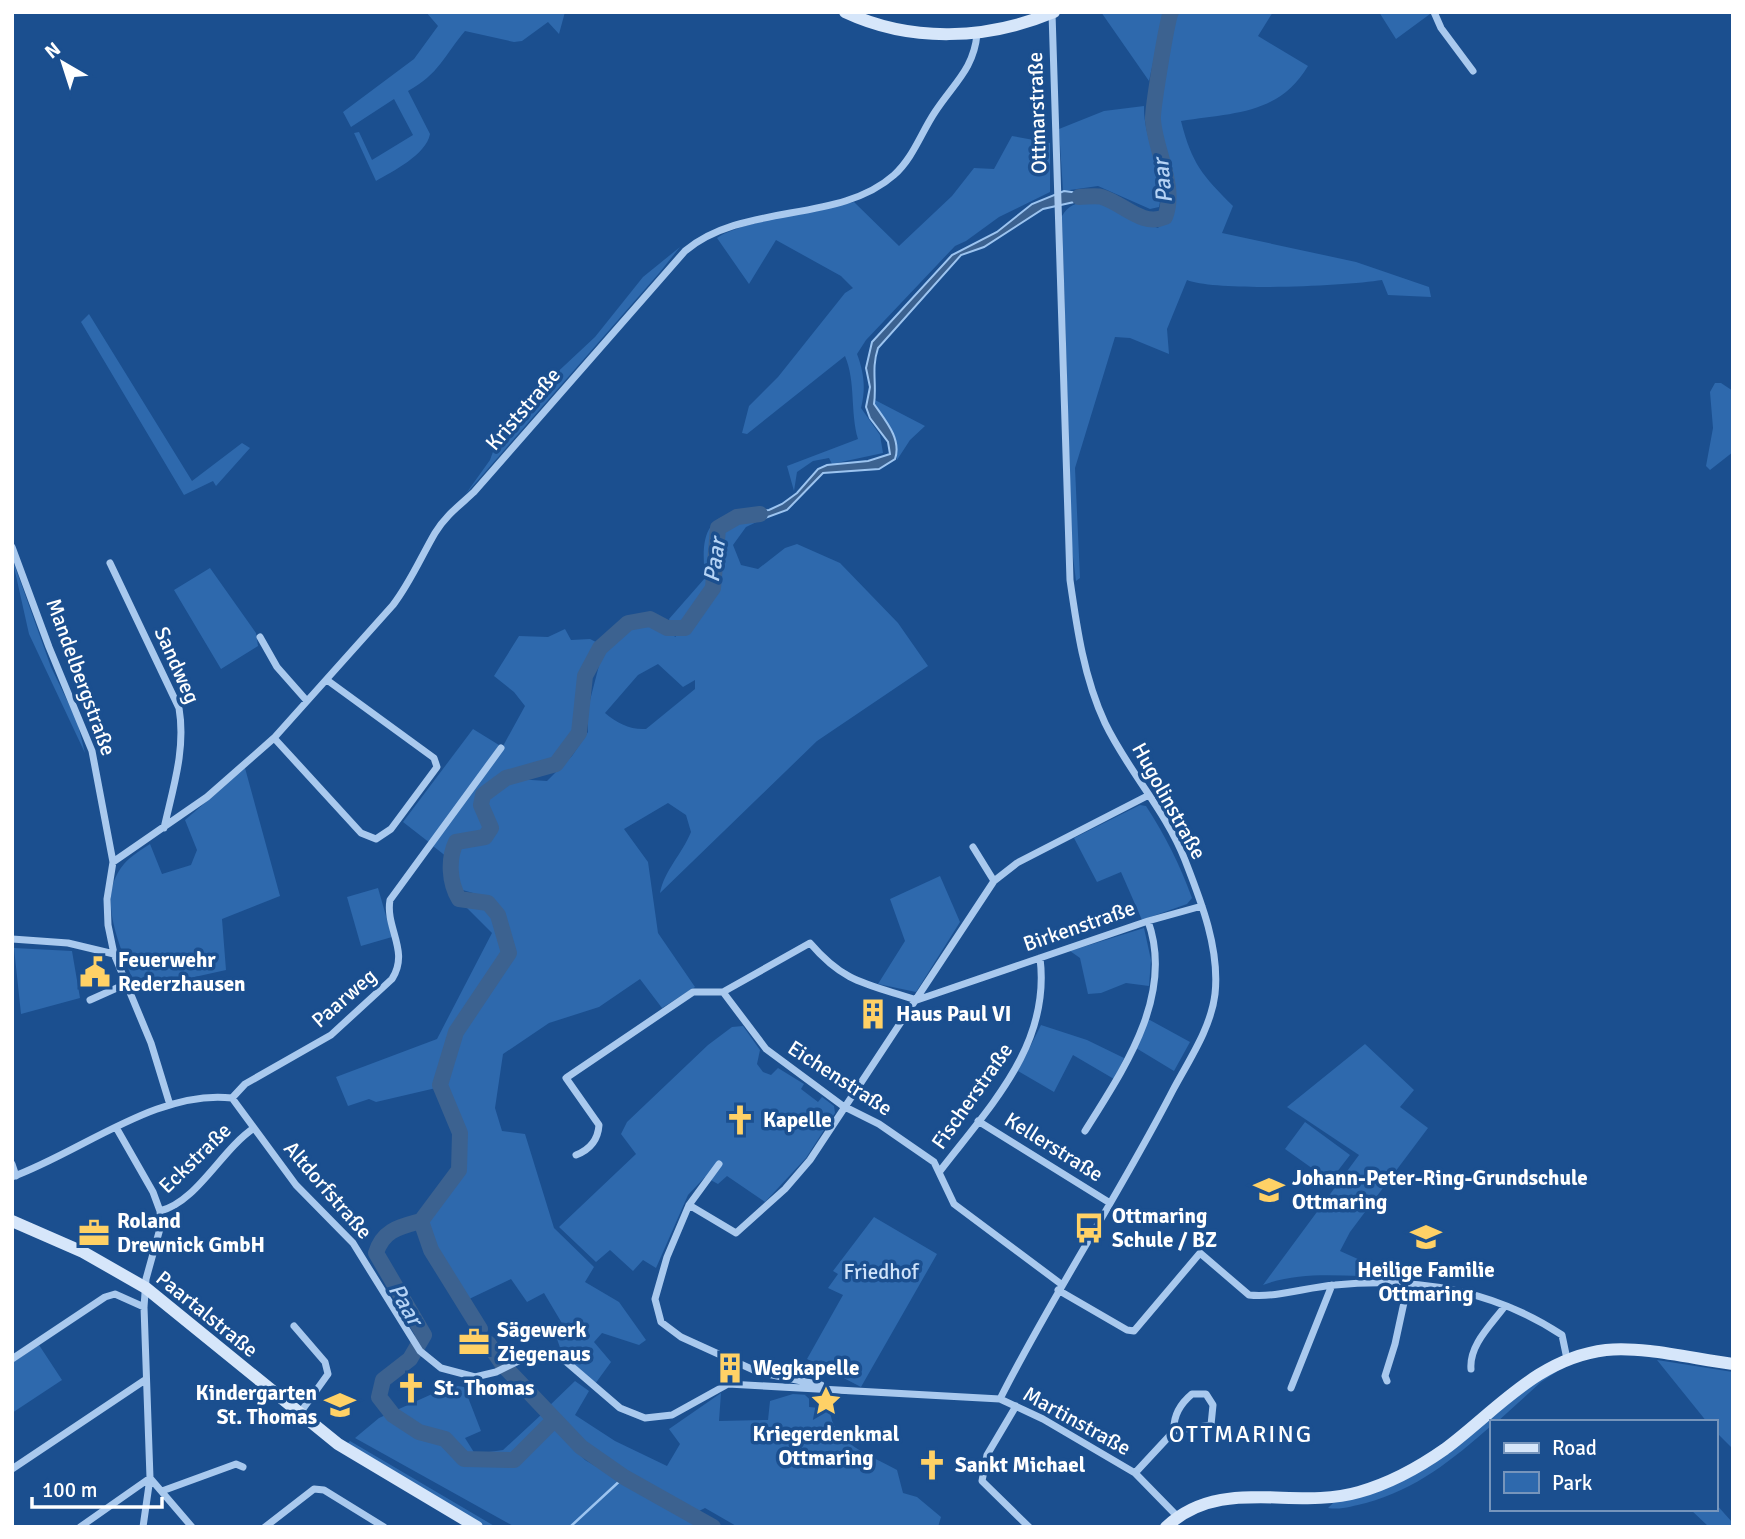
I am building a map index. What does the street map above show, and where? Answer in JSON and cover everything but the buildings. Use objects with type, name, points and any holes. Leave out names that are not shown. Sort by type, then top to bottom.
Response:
[{"type":"main road","points":[[845,12],[899,30],[956,35],[977,34],[1022,24],[1053,13]]},
{"type":"main road","name":"Paartalstraße","points":[[12,1221],[83,1252],[146,1288],[299,1415],[356,1457],[475,1525]]},
{"type":"main road","points":[[1166,1527],[1177,1516],[1202,1503],[1227,1497],[1321,1499],[1380,1486],[1437,1454],[1516,1390],[1567,1359],[1609,1350],[1733,1364]]},
{"type":"street","points":[[1434,12],[1441,28],[1473,71]]},
{"type":"street","name":"Ottmarstraße","points":[[1053,13],[1058,212]]},
{"type":"street","name":"Kriststraße","points":[[113,862],[207,797],[274,738],[409,584],[436,531],[449,515],[474,492],[685,251],[720,230],[852,198],[883,184],[909,156],[935,111],[965,74],[974,53],[977,34]]},
{"type":"street","name":"Hugolinstraße","points":[[1000,1399],[1197,1045],[1210,1013],[1215,973],[1202,906],[1184,857],[1106,725],[1081,652],[1070,580],[1058,212]]},
{"type":"street","name":"Mandelbergstraße","points":[[12,547],[92,751],[113,862],[107,900],[108,925],[114,954],[128,983],[170,1105]]},
{"type":"street","name":"Sandweg","points":[[110,563],[179,708],[183,729],[164,828]]},
{"type":"street","points":[[260,636],[277,667],[307,701]]},
{"type":"street","points":[[274,738],[361,832],[376,839],[391,830],[437,768],[434,758],[327,680]]},
{"type":"street","name":"Paarweg","points":[[232,1098],[245,1084],[331,1035],[392,979],[397,971],[400,954],[388,908],[390,900],[501,748]]},
{"type":"street","points":[[690,1205],[736,1233],[778,1197],[802,1170],[994,881],[1017,863],[1149,795]]},
{"type":"street","points":[[972,847],[994,881]]},
{"type":"street","name":"Birkenstraße","points":[[917,1000],[1148,921],[1202,906]]},
{"type":"street","points":[[1085,1131],[1131,1055],[1152,995],[1157,966],[1154,940],[1148,921]]},
{"type":"street","points":[[12,939],[68,943],[114,954]]},
{"type":"street","points":[[576,1155],[586,1151],[598,1135],[599,1125],[566,1078],[693,992],[723,992],[810,943],[838,972],[878,989],[917,1000]]},
{"type":"street","name":"Fischerstraße","points":[[940,1171],[978,1121],[1033,1036],[1041,1008],[1040,957]]},
{"type":"street","points":[[90,1000],[128,983]]},
{"type":"street","name":"Eichenstraße","points":[[723,992],[766,1049],[843,1106],[921,1152],[940,1171],[954,1204],[1060,1287],[1127,1330],[1134,1331],[1200,1253],[1249,1295],[1332,1285]]},
{"type":"street","points":[[12,1164],[14,1176],[170,1105],[210,1096],[232,1098]]},
{"type":"street","name":"Altdorfstraße","points":[[232,1098],[296,1185],[353,1243],[420,1351],[441,1368],[463,1376],[475,1377],[496,1372],[533,1354],[548,1353],[620,1408],[645,1418],[671,1415],[728,1384],[774,1385]]},
{"type":"street","name":"Kellerstraße","points":[[978,1121],[1110,1203]]},
{"type":"street","name":"Eckstraße","points":[[160,1212],[170,1209],[186,1197],[228,1149],[254,1128]]},
{"type":"street","name":"Eckstraße","points":[[117,1129],[153,1192],[160,1212],[159,1236],[144,1307],[150,1478],[143,1527]]},
{"type":"street","points":[[719,1164],[690,1205],[658,1284],[656,1312],[661,1322],[693,1343],[758,1372],[835,1390]]},
{"type":"street","points":[[1387,1381],[1385,1376],[1395,1345],[1408,1284]]},
{"type":"street","points":[[1291,1388],[1332,1285],[1408,1284],[1450,1287],[1505,1306],[1562,1335],[1567,1359]]},
{"type":"street","points":[[12,1359],[105,1297],[115,1294],[144,1307]]},
{"type":"street","points":[[1471,1369],[1470,1359],[1476,1345],[1505,1306]]},
{"type":"street","points":[[294,1326],[325,1362],[328,1374],[299,1415]]},
{"type":"street","points":[[12,1469],[145,1380]]},
{"type":"street","name":"Martinstraße","points":[[774,1385],[1000,1399],[1135,1474],[1177,1516]]},
{"type":"street","points":[[1135,1474],[1174,1431],[1176,1413],[1181,1404],[1192,1394],[1206,1395],[1213,1405],[1210,1425],[1174,1431]]},
{"type":"street","points":[[1016,1406],[987,1455],[982,1481],[1029,1527]]},
{"type":"street","points":[[162,1491],[236,1464],[243,1467]]},
{"type":"street","points":[[80,1527],[150,1478],[192,1527]]},
{"type":"street","points":[[265,1527],[314,1489],[324,1490],[384,1527]]},
{"type":"green space","points":[[426,12],[565,12],[559,34],[548,22],[522,41],[514,42],[465,31],[434,71],[408,91],[430,134],[427,142],[408,162],[376,181],[354,133],[359,132],[372,160],[413,135],[394,99],[351,127],[343,112],[414,59],[438,26]]},
{"type":"green space","points":[[1101,12],[1273,12],[1258,36],[1308,66],[1296,82],[1269,103],[1253,109],[1181,121],[1194,159],[1213,186],[1233,206],[1222,233],[1356,262],[1429,287],[1431,297],[1388,295],[1382,280],[1312,286],[1252,287],[1203,284],[1187,280],[1167,329],[1169,354],[1130,338],[1115,337],[1075,468],[1080,578],[1076,581],[1072,549],[1062,216],[1071,206],[1094,202],[1122,211],[1158,228],[1170,204],[1169,178],[1160,138],[1159,115],[1175,23],[1161,27],[1149,81]]},
{"type":"green space","points":[[1379,12],[1429,12],[1430,14],[1396,39]]},
{"type":"green space","points":[[1144,106],[1147,131],[1160,181],[1159,207],[1150,209],[1098,186],[1063,191],[1059,129],[1104,111]]},
{"type":"green space","points":[[1012,136],[1050,143],[1050,192],[999,217],[955,246],[866,340],[857,354],[864,381],[861,408],[880,435],[883,453],[832,464],[829,458],[813,461],[797,472],[794,491],[787,466],[858,439],[851,376],[845,356],[747,434],[742,433],[749,406],[778,377],[845,293],[853,288],[841,276],[776,240],[749,284],[717,238],[761,222],[854,202],[899,246],[952,196],[974,168],[994,169]]},
{"type":"green space","points":[[680,247],[465,495],[490,460],[499,435],[519,408],[595,337],[643,277]]},
{"type":"green space","points":[[89,314],[192,481],[242,443],[250,448],[216,486],[213,481],[184,495],[81,322]]},
{"type":"green space","points":[[1715,383],[1721,383],[1733,391],[1733,452],[1710,470],[1706,466],[1713,428],[1710,392]]},
{"type":"green space","points":[[875,400],[925,426],[910,440],[897,460],[893,434],[874,404]]},
{"type":"green space","points":[[742,512],[741,520],[765,518],[746,527],[733,545],[741,565],[758,569],[785,548],[797,544],[840,563],[898,623],[928,666],[817,741],[660,893],[665,877],[691,832],[686,815],[668,803],[624,829],[648,862],[658,933],[695,987],[662,1008],[640,979],[599,1007],[549,1023],[503,1054],[495,1108],[502,1131],[525,1134],[554,1228],[594,1267],[585,1282],[619,1302],[646,1340],[639,1345],[602,1333],[594,1342],[611,1362],[595,1384],[563,1356],[557,1339],[566,1330],[544,1293],[527,1302],[511,1279],[467,1300],[424,1227],[463,1167],[464,1134],[441,1080],[436,1088],[376,1102],[369,1099],[348,1106],[336,1077],[437,1039],[492,933],[464,905],[485,906],[497,920],[503,913],[494,899],[459,889],[455,872],[458,846],[489,843],[494,837],[496,825],[488,796],[516,779],[547,781],[572,756],[588,732],[588,708],[603,650],[632,625],[646,623],[676,637],[669,619],[705,578],[707,534],[718,519]],"holes":[[[658,664],[683,687],[695,680],[695,689],[646,729],[624,725],[605,713],[638,675]]]},
{"type":"green space","points":[[12,558],[51,667],[77,721],[85,753],[29,634]]},
{"type":"green space","points":[[210,568],[256,633],[258,646],[221,669],[174,590]]},
{"type":"green space","points":[[565,629],[571,640],[590,639],[598,643],[583,674],[576,730],[552,759],[537,767],[515,769],[483,791],[478,803],[487,828],[480,836],[459,839],[447,857],[433,846],[503,746],[525,706],[514,692],[494,676],[519,636],[548,637]]},
{"type":"green space","points":[[473,729],[499,745],[430,843],[403,822]]},
{"type":"green space","points":[[245,768],[280,896],[222,919],[226,970],[136,990],[114,927],[111,894],[115,878],[127,861],[150,844],[162,874],[191,865],[197,850],[185,820]]},
{"type":"green space","points":[[1140,805],[1146,806],[1160,828],[1192,898],[1187,904],[1142,920],[1121,872],[1097,882],[1074,838]]},
{"type":"green space","points":[[940,876],[960,922],[916,992],[878,984],[905,941],[890,899]]},
{"type":"green space","points":[[378,888],[392,937],[361,946],[347,897]]},
{"type":"green space","points":[[1144,928],[1151,960],[1149,986],[1126,983],[1101,993],[1088,994],[1080,958],[1070,951]]},
{"type":"green space","points":[[14,948],[72,951],[80,998],[21,1014]]},
{"type":"green space","points":[[1148,1019],[1190,1042],[1174,1071],[1136,1048]]},
{"type":"green space","points":[[1041,1025],[1087,1040],[1124,1058],[1114,1079],[1073,1055],[1054,1092],[1018,1071]]},
{"type":"green space","points":[[743,1026],[760,1050],[757,1064],[763,1072],[771,1075],[778,1068],[804,1084],[801,1089],[818,1102],[822,1097],[834,1106],[835,1113],[806,1158],[765,1202],[727,1176],[718,1184],[705,1177],[688,1195],[656,1268],[643,1260],[633,1271],[610,1250],[596,1262],[559,1227],[636,1154],[621,1134],[627,1122],[708,1045],[732,1027]]},
{"type":"green space","points":[[1365,1044],[1414,1090],[1400,1107],[1428,1128],[1350,1232],[1340,1251],[1369,1264],[1361,1276],[1299,1277],[1263,1285],[1359,1155],[1287,1107]]},
{"type":"green space","points":[[1305,1122],[1350,1155],[1330,1181],[1285,1149]]},
{"type":"green space","name":"Friedhof","points":[[874,1217],[937,1254],[861,1387],[807,1359],[843,1295],[828,1288],[838,1274],[833,1271]]},
{"type":"green space","points":[[39,1345],[62,1380],[12,1413],[12,1363]]},
{"type":"green space","points":[[1657,1360],[1733,1372],[1733,1449],[1717,1433],[1717,1420],[1705,1420]]},
{"type":"green space","points":[[1564,1367],[1541,1382],[1499,1420],[1490,1420],[1490,1427],[1418,1481],[1366,1503],[1328,1508],[1335,1501],[1367,1495],[1530,1384]]},
{"type":"green space","points":[[575,1381],[589,1391],[575,1415],[615,1441],[667,1466],[680,1444],[669,1429],[721,1393],[719,1421],[768,1420],[770,1401],[793,1394],[809,1395],[809,1407],[830,1409],[837,1431],[854,1447],[897,1470],[903,1493],[917,1497],[941,1517],[938,1527],[738,1527],[705,1508],[691,1515],[594,1457],[547,1408]]},
{"type":"green space","points":[[452,1385],[464,1387],[481,1431],[465,1438],[475,1454],[503,1450],[542,1414],[585,1460],[699,1527],[515,1527],[355,1438],[379,1418]]},
{"type":"green space","points":[[350,1441],[496,1527],[482,1527],[345,1446]]},
{"type":"green space","points":[[1717,1505],[1732,1522],[1732,1527],[1709,1527],[1692,1511],[1717,1511]]},
{"type":"shaded area","points":[[1064,191],[1101,196],[1043,209],[984,247],[961,255],[878,348],[874,404],[894,437],[897,452],[895,459],[879,469],[823,473],[787,510],[765,518],[740,520],[742,512],[769,510],[782,504],[797,493],[818,469],[827,465],[868,461],[890,454],[888,442],[870,418],[866,407],[870,387],[866,368],[872,342],[952,255],[997,232],[1032,204]]},
{"type":"waterway","name":"Paar","points":[[1079,197],[1102,197],[1149,219],[1165,217],[1168,205],[1167,181],[1153,120],[1171,12]]},
{"type":"waterway","name":"Paar","points":[[480,1329],[431,1250],[421,1221],[459,1170],[460,1133],[440,1085],[456,1032],[509,953],[498,915],[488,903],[459,899],[452,878],[453,849],[456,842],[485,837],[491,828],[481,805],[483,795],[506,778],[556,764],[579,733],[585,676],[600,648],[628,623],[650,619],[667,628],[685,628],[713,588],[718,528],[737,517],[760,514]]},
{"type":"waterway","name":"Paar","points":[[421,1221],[388,1234],[376,1253],[424,1335],[410,1359],[383,1380],[379,1397],[393,1415],[419,1432],[445,1439],[464,1459],[514,1460],[554,1420]]},
{"type":"waterway","name":"Paar","points":[[488,1343],[503,1365],[581,1447],[624,1477],[713,1527]]},
{"type":"waterway","points":[[570,1527],[624,1477]]},
{"type":"place","name":"Feuerwehr Rederzhausen","points":[[95,972]]},
{"type":"place","name":"Haus Paul VI","points":[[873,1014]]},
{"type":"place","name":"Kapelle","points":[[740,1120]]},
{"type":"place","name":"Johann-Peter-Ring-Grundschule Ottmaring","points":[[1269,1190]]},
{"type":"place","name":"Ottmaring Schule / BZ","points":[[1089,1228]]},
{"type":"place","name":"Roland Drewnick GmbH","points":[[94,1233]]},
{"type":"place","name":"Heilige Familie Ottmaring","points":[[1426,1237]]},
{"type":"place","name":"Sägewerk Ziegenaus","points":[[474,1342]]},
{"type":"place","name":"Wegkapelle","points":[[730,1368]]},
{"type":"place","name":"St. Thomas","points":[[411,1388]]},
{"type":"place","name":"Kriegerdenkmal Ottmaring","points":[[826,1401]]},
{"type":"place","name":"Kindergarten St. Thomas","points":[[340,1405]]},
{"type":"place","name":"Sankt Michael","points":[[932,1465]]},
{"type":"district","name":"OTTMARING","points":[[1241,1434]]}]
